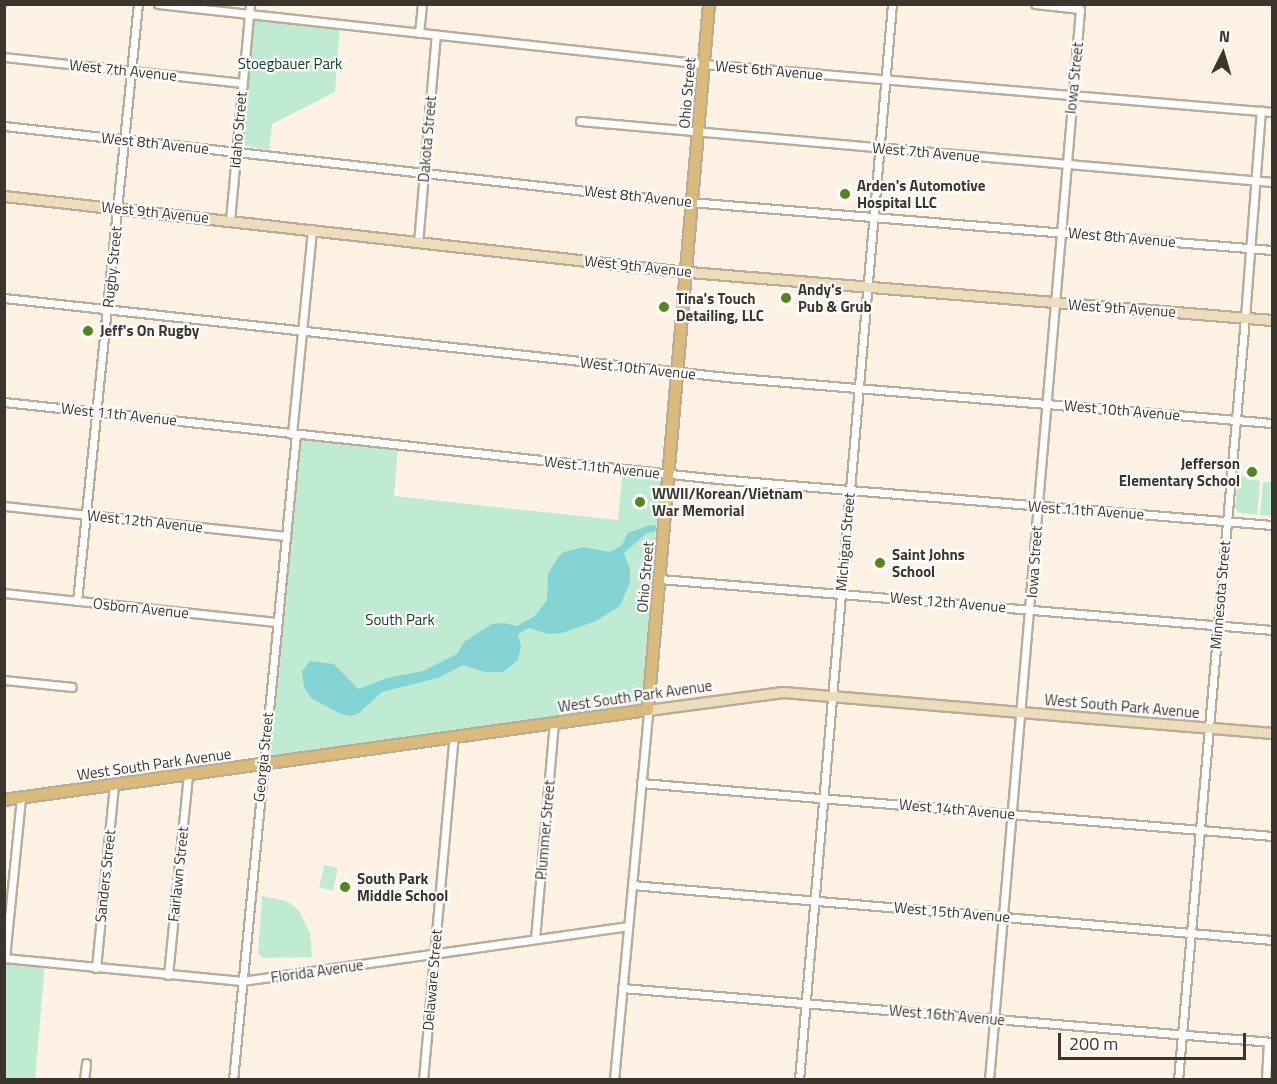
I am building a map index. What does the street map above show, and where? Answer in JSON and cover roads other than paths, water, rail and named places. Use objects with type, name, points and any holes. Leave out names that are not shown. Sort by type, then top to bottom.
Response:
[{"type":"main road","name":"Ohio Street","points":[[648,710],[709,4]]},
{"type":"main road","name":"West 9th Avenue","points":[[4,196],[687,272],[1272,320]]},
{"type":"main road","name":"West South Park Avenue","points":[[4,800],[783,692],[1272,733]]},
{"type":"street","name":"Rugby Street","points":[[77,601],[138,4]]},
{"type":"street","name":"West 6th Avenue","points":[[158,4],[704,64],[1272,112]]},
{"type":"street","name":"Idaho Street","points":[[230,220],[249,4]]},
{"type":"street","points":[[419,33],[422,4]]},
{"type":"street","name":"Michigan Street","points":[[799,1080],[892,4]]},
{"type":"street","name":"Iowa Street","points":[[989,1080],[1080,9],[1035,4]]},
{"type":"street","name":"Dakota Street","points":[[418,243],[436,35]]},
{"type":"street","name":"West 7th Avenue","points":[[4,57],[242,83]]},
{"type":"street","name":"Minnesota Street","points":[[1178,1080],[1261,111]]},
{"type":"street","name":"West 7th Avenue","points":[[580,121],[1272,182]]},
{"type":"street","name":"West 8th Avenue","points":[[4,126],[693,202],[1272,250]]},
{"type":"street","name":"Georgia Street","points":[[233,1080],[262,764],[286,537],[312,229]]},
{"type":"street","name":"West 10th Avenue","points":[[4,298],[678,372],[1272,423]]},
{"type":"street","name":"West 11th Avenue","points":[[4,402],[669,474],[1272,525]]},
{"type":"street","name":"West 12th Avenue","points":[[4,506],[286,537]]},
{"type":"street","name":"West 12th Avenue","points":[[660,579],[1272,630]]},
{"type":"street","name":"Osborn Avenue","points":[[4,593],[277,622]]},
{"type":"street","points":[[4,681],[72,687]]},
{"type":"street","name":"Ohio Street","points":[[614,1080],[648,710]]},
{"type":"street","name":"Plummer Street","points":[[535,939],[555,722]]},
{"type":"street","name":"Delaware Street","points":[[423,1080],[454,736]]},
{"type":"street","name":"Fairlawn Street","points":[[168,975],[188,774]]},
{"type":"street","name":"West 14th Avenue","points":[[641,783],[1272,836]]},
{"type":"street","name":"Sanders Street","points":[[96,968],[114,784]]},
{"type":"street","points":[[5,958],[8,886],[21,797]]},
{"type":"street","name":"West 15th Avenue","points":[[632,885],[1272,940]]},
{"type":"street","name":"Florida Avenue","points":[[5,958],[242,981],[627,926]]},
{"type":"street","name":"West 16th Avenue","points":[[622,988],[1270,1042]]},
{"type":"street","points":[[1266,1080],[1270,1042]]},
{"type":"street","points":[[84,1080],[86,1063]]},
{"type":"water","points":[[650,525],[656,526],[655,532],[647,533],[624,553],[630,569],[630,582],[620,606],[596,621],[562,633],[548,634],[529,628],[523,631],[518,635],[521,646],[518,660],[503,672],[485,672],[463,665],[438,678],[382,692],[359,713],[351,716],[341,714],[311,698],[304,687],[302,671],[310,661],[334,664],[358,689],[387,678],[423,671],[457,654],[464,642],[492,624],[504,623],[517,626],[535,616],[547,600],[548,574],[558,557],[564,552],[583,547],[610,552],[622,545],[628,533]]},
{"type":"place","name":"Arden's Automotive Hospital LLC","points":[[845,194]]},
{"type":"place","name":"Andy's Pub & Grub","points":[[786,298]]},
{"type":"place","name":"Tina's Touch Detailing, LLC","points":[[664,307]]},
{"type":"place","name":"Jeff's On Rugby","points":[[88,331]]},
{"type":"place","name":"Jefferson Elementary School","points":[[1252,472]]},
{"type":"place","name":"WWII/Korean/Vietnam War Memorial","points":[[640,502]]},
{"type":"place","name":"Saint Johns School","points":[[880,563]]},
{"type":"place","name":"South Park Middle School","points":[[345,887]]},
{"type":"park label","name":"Stoegbauer Park","points":[[290,64]]},
{"type":"park label","name":"South Park","points":[[400,620]]}]
